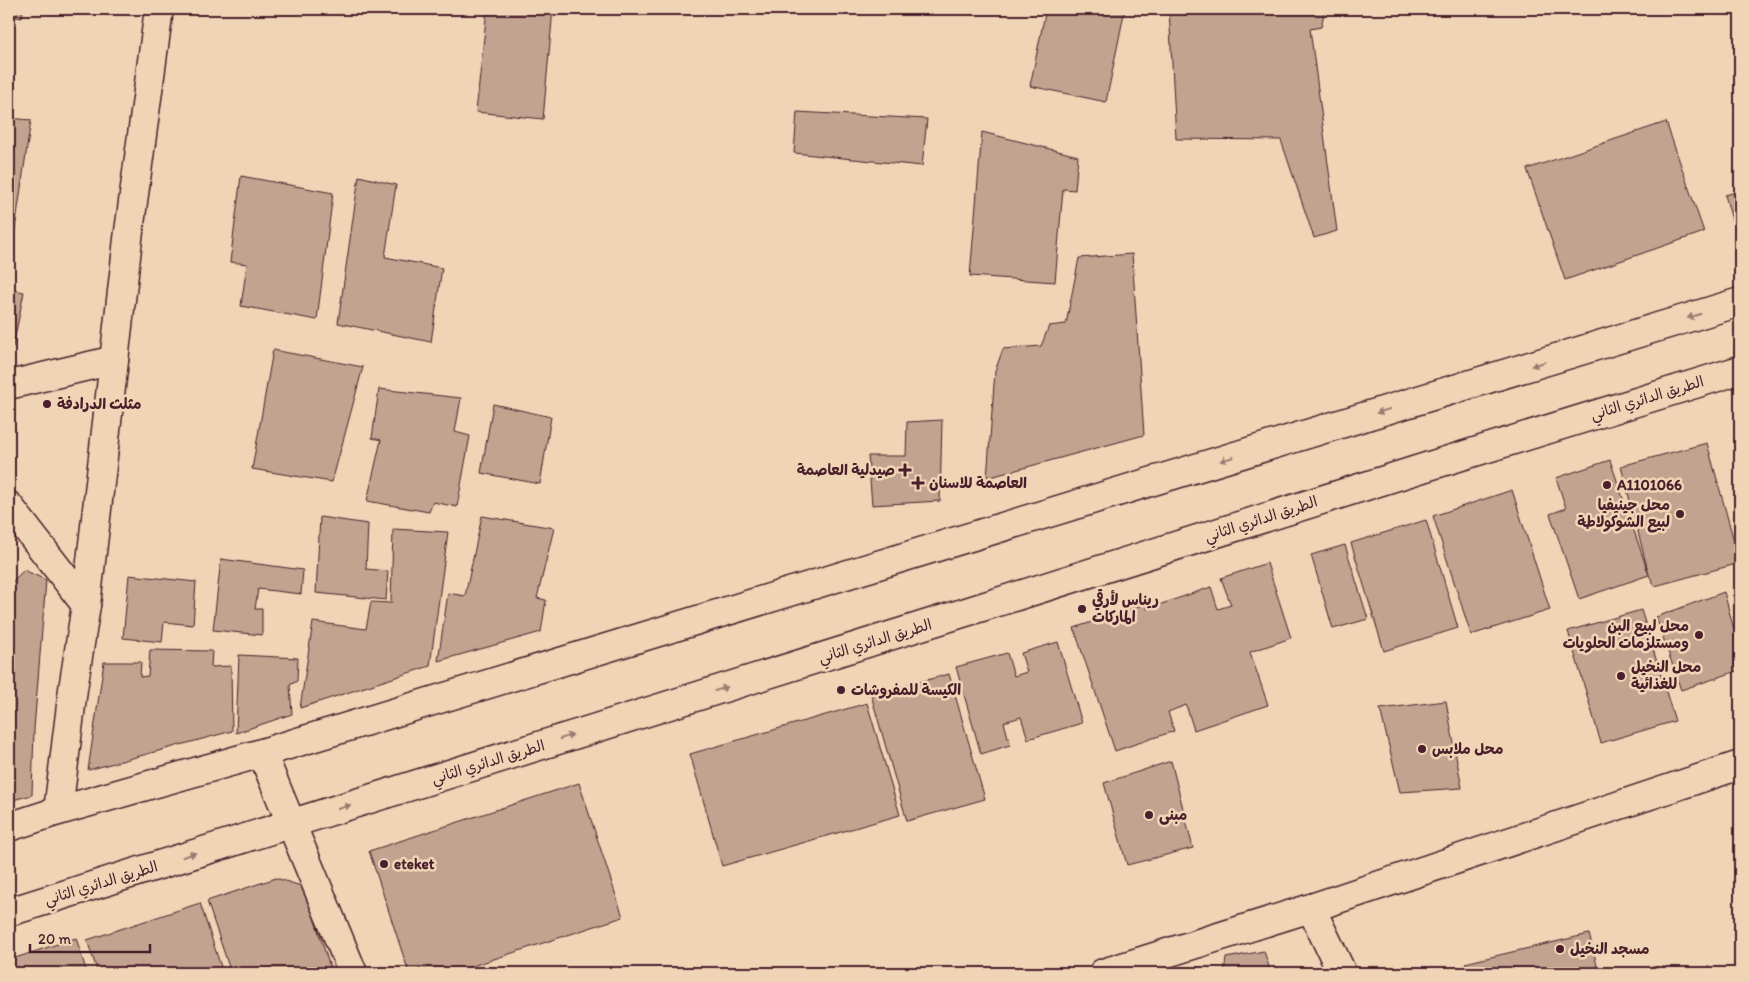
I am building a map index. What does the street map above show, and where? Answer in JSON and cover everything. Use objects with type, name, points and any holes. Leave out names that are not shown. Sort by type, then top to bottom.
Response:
[{"type":"main road","points":[[58,811],[86,605],[128,239],[159,9]]},
{"type":"main road","points":[[9,827],[58,811],[262,753],[1740,302]]},
{"type":"main road","points":[[9,385],[114,360]]},
{"type":"main road","name":"الطريق الدائري الثاني","points":[[9,912],[1426,466],[1740,370]]},
{"type":"main road","points":[[9,506],[86,605]]},
{"type":"main road","points":[[262,753],[354,973]]},
{"type":"main road","points":[[1103,973],[1311,908],[1740,765]]},
{"type":"main road","points":[[1311,908],[1342,973]]},
{"type":"building","points":[[9,9],[23,9],[22,18],[9,16]]},
{"type":"building","points":[[487,9],[553,9],[543,119],[476,112]]},
{"type":"building","points":[[1046,9],[1125,9],[1106,102],[1030,86]]},
{"type":"building","points":[[1169,9],[1325,9],[1321,27],[1310,29],[1337,231],[1314,238],[1281,140],[1176,139]]},
{"type":"building","points":[[797,112],[927,119],[922,166],[794,153]]},
{"type":"building","points":[[9,118],[31,120],[9,270]]},
{"type":"building","points":[[1666,122],[1704,232],[1565,280],[1527,169]]},
{"type":"building","points":[[982,132],[1078,156],[1075,190],[1063,189],[1055,282],[970,276]]},
{"type":"building","points":[[241,176],[333,193],[317,320],[241,306],[247,264],[230,262]]},
{"type":"building","points":[[359,176],[396,185],[385,257],[442,268],[431,342],[338,323]]},
{"type":"building","points":[[1740,191],[1740,244],[1739,245],[1725,195]]},
{"type":"building","points":[[1132,254],[1144,435],[987,478],[995,371],[1003,349],[1041,346],[1049,326],[1066,324],[1079,258]]},
{"type":"building","points":[[9,289],[24,292],[13,347],[9,347]]},
{"type":"building","points":[[273,350],[363,367],[332,482],[252,469]]},
{"type":"building","points":[[379,389],[461,398],[455,432],[470,436],[457,507],[433,502],[429,512],[367,501],[381,440],[372,438]]},
{"type":"building","points":[[493,404],[551,417],[540,484],[481,473]]},
{"type":"building","points":[[942,420],[940,501],[872,505],[868,456],[906,456],[907,422]]},
{"type":"building","name":"محل جينيفيا لبيع الشوكولاطة","points":[[1707,443],[1740,563],[1655,586],[1649,575],[1621,466]]},
{"type":"building","points":[[1610,460],[1649,575],[1579,599],[1550,514],[1566,508],[1556,478]]},
{"type":"building","points":[[1512,490],[1550,610],[1471,635],[1433,516]]},
{"type":"building","points":[[482,516],[554,528],[537,598],[546,600],[541,632],[438,661],[448,593],[465,596]]},
{"type":"building","points":[[320,517],[368,524],[366,569],[388,571],[386,600],[316,593]]},
{"type":"building","points":[[1426,520],[1458,628],[1384,651],[1351,543]]},
{"type":"building","points":[[393,529],[448,532],[430,666],[300,708],[313,622],[366,629],[371,602],[391,603]]},
{"type":"building","points":[[1345,545],[1368,619],[1333,629],[1311,555]]},
{"type":"building","points":[[221,559],[303,570],[301,594],[258,589],[255,609],[262,609],[262,635],[213,630]]},
{"type":"building","points":[[1267,563],[1291,638],[1250,652],[1268,705],[1194,730],[1186,705],[1168,712],[1174,731],[1115,751],[1074,628],[1145,604],[1147,609],[1211,587],[1218,609],[1231,605],[1221,578]]},
{"type":"building","points":[[24,570],[46,580],[34,729],[32,795],[9,801],[9,585]]},
{"type":"building","points":[[129,575],[196,582],[193,625],[164,622],[162,642],[123,638]]},
{"type":"building","name":"محل لبيع البن ومستلزمات الحلويات","points":[[1724,592],[1740,652],[1740,670],[1681,690],[1656,617]]},
{"type":"building","name":"محل النخيل للغذائية","points":[[1641,610],[1675,721],[1601,743],[1568,631]]},
{"type":"building","points":[[1058,642],[1082,723],[1028,739],[1021,717],[1004,722],[1010,745],[981,754],[956,667],[1007,653],[1014,676],[1027,672],[1021,653]]},
{"type":"building","points":[[150,650],[212,651],[211,667],[231,666],[232,731],[88,770],[104,662],[141,662],[140,677],[148,676]]},
{"type":"building","points":[[239,655],[298,658],[297,681],[290,685],[292,714],[236,733]]},
{"type":"building","points":[[949,674],[985,799],[907,821],[871,695]]},
{"type":"building","name":"محل ملابس","points":[[1446,701],[1462,788],[1400,792],[1380,709]]},
{"type":"building","points":[[867,703],[900,815],[722,866],[690,754]]},
{"type":"building","name":"مبنى","points":[[1171,761],[1193,848],[1127,865],[1104,783]]},
{"type":"building","points":[[579,783],[623,917],[451,973],[409,973],[369,851]]},
{"type":"building","points":[[276,878],[304,887],[332,973],[231,973],[207,901]]},
{"type":"building","points":[[200,903],[223,973],[98,973],[87,940]]},
{"type":"building","name":"مسجد النخيل","points":[[1589,934],[1599,973],[1468,973],[1465,963]]},
{"type":"building","points":[[76,938],[87,973],[9,973],[9,960]]},
{"type":"building","points":[[1264,951],[1271,973],[1224,973],[1226,958]]},
{"type":"place","name":"مثلث الدرادفة","points":[[47,404]]},
{"type":"place","name":"صيدلية العاصمة","points":[[905,470]]},
{"type":"place","name":"العاصمة للاسنان","points":[[918,483]]},
{"type":"place","name":"A1101066","points":[[1607,485]]},
{"type":"place","name":"محل جينيفيا لبيع الشوكولاطة","points":[[1680,514]]},
{"type":"place","name":"ريناس لأرقي الماركات","points":[[1082,609]]},
{"type":"place","name":"محل لبيع البن ومستلزمات الحلويات","points":[[1699,635]]},
{"type":"place","name":"محل النخيل للغذائية","points":[[1621,676]]},
{"type":"place","name":"الكيسة للمفروشات","points":[[841,690]]},
{"type":"place","name":"محل ملابس","points":[[1422,749]]},
{"type":"place","name":"مبنى","points":[[1149,815]]},
{"type":"place","name":"eteket","points":[[384,864]]},
{"type":"place","name":"مسجد النخيل","points":[[1560,949]]}]
